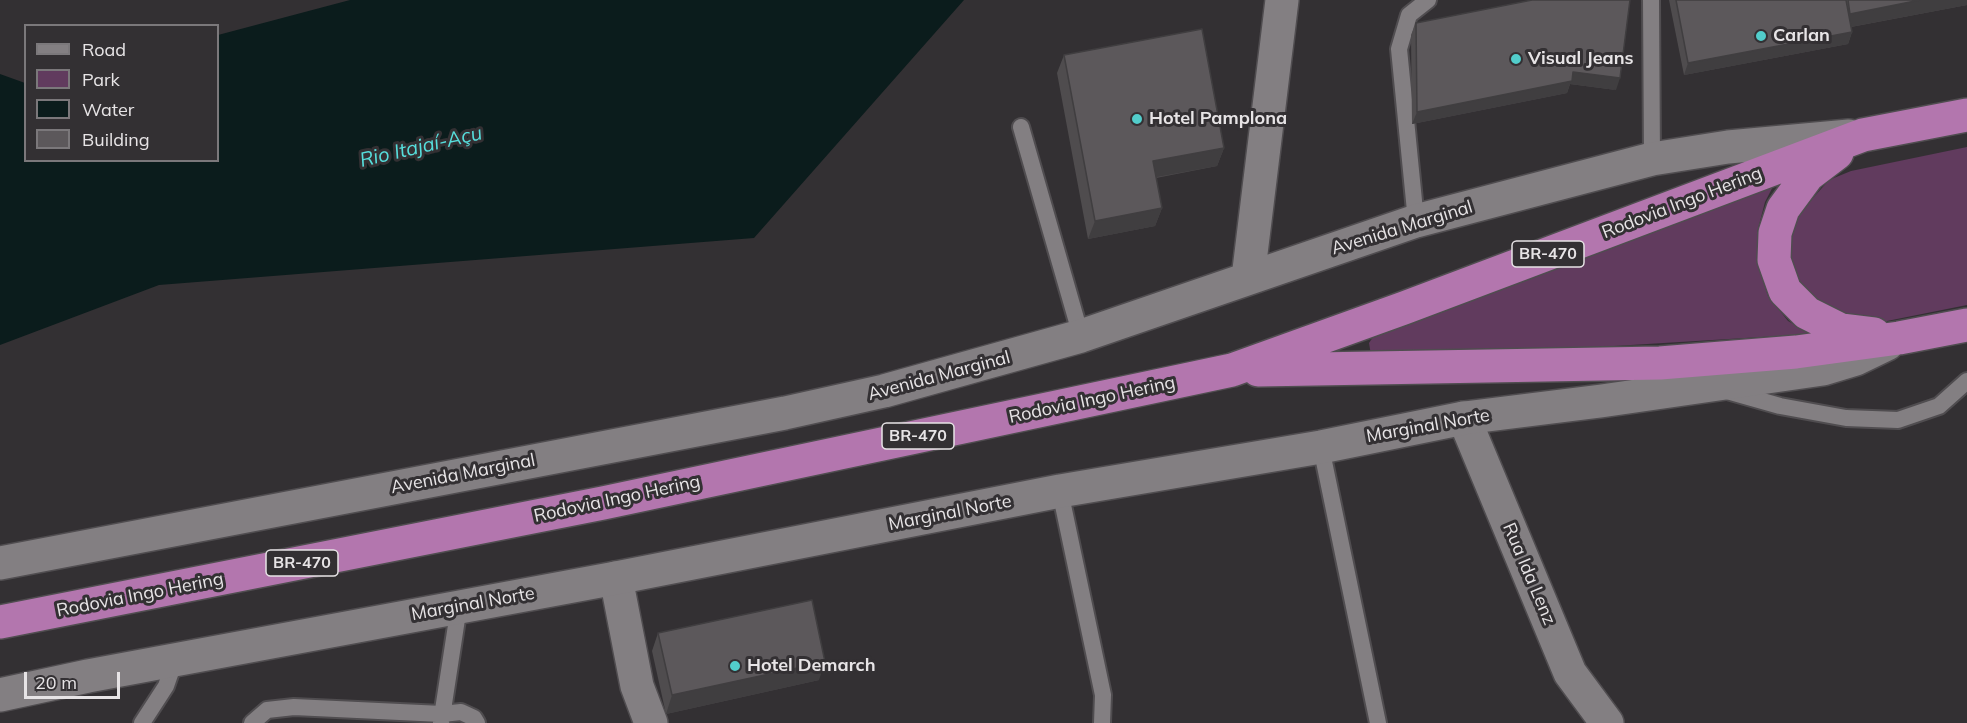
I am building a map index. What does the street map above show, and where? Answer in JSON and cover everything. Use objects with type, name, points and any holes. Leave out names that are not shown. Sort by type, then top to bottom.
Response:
[{"type":"highway","name":"Rodovia Ingo Hering","points":[[0,622],[603,503],[1232,370],[1415,304],[1863,135],[1967,115]]},
{"type":"highway","points":[[1863,135],[1808,175],[1783,209],[1775,233],[1774,260],[1785,291],[1806,313],[1841,330],[1899,338]]},
{"type":"highway","name":"Rodovia Ingo Hering","points":[[1232,370],[1660,363],[1796,352],[1899,338],[1967,325]]},
{"type":"street","points":[[1248,278],[1282,0]]},
{"type":"street","name":"Avenida Marginal","points":[[0,562],[784,413],[884,391],[1081,336],[1416,221],[1653,159],[1728,147],[1863,135]]},
{"type":"street","name":"Marginal Norte","points":[[0,695],[1060,491],[1321,447],[1464,418],[1823,369],[1856,359],[1899,338]]},
{"type":"street","name":"Rua Ida Lenz","points":[[1464,418],[1570,673],[1607,723]]},
{"type":"street","points":[[616,578],[637,686],[651,723]]},
{"type":"lane","points":[[1416,221],[1399,49],[1409,15],[1428,0]]},
{"type":"lane","points":[[1651,0],[1653,159]]},
{"type":"lane","points":[[1021,127],[1081,336]]},
{"type":"lane","points":[[1709,385],[1780,406],[1846,418],[1898,420],[1939,406],[1967,381]]},
{"type":"lane","points":[[1321,447],[1378,723]]},
{"type":"lane","points":[[1060,491],[1103,695],[1102,723]]},
{"type":"lane","points":[[441,718],[459,606]]},
{"type":"lane","points":[[142,723],[165,686],[175,660]]},
{"type":"lane","points":[[252,723],[267,710],[294,707],[441,718],[461,712],[474,718],[477,723]]},
{"type":"green space","points":[[1967,147],[1967,305],[1887,321],[1865,322],[1845,319],[1801,290],[1789,255],[1792,233],[1798,215],[1829,180],[1851,171]]},
{"type":"green space","points":[[1780,173],[1765,202],[1757,233],[1758,265],[1768,296],[1788,321],[1811,334],[1385,360],[1371,355],[1369,343],[1375,334]]},
{"type":"water","name":"Rio Itajaí-Açu","points":[[350,0],[964,0],[754,238],[159,285],[0,345],[0,74],[24,83],[24,162],[219,162],[219,35]]},
{"type":"building","name":"Visual Jeans","points":[[1532,0],[1630,0],[1620,78],[1573,72],[1572,81],[1417,112],[1416,23]]},
{"type":"building","name":"Carlan","points":[[1676,0],[1846,0],[1852,32],[1688,63]]},
{"type":"building","points":[[1848,0],[1920,0],[1850,14]]},
{"type":"building","name":"Hotel Pamplona","points":[[1202,29],[1224,148],[1153,161],[1162,208],[1095,221],[1064,55]]},
{"type":"building","name":"Hotel Demarch","points":[[812,600],[825,662],[672,695],[658,633]]},
{"type":"place","name":"Carlan","points":[[1761,36]]},
{"type":"place","name":"Visual Jeans","points":[[1516,59]]},
{"type":"place","name":"Hotel Pamplona","points":[[1137,119]]},
{"type":"place","name":"Hotel Demarch","points":[[735,666]]}]
